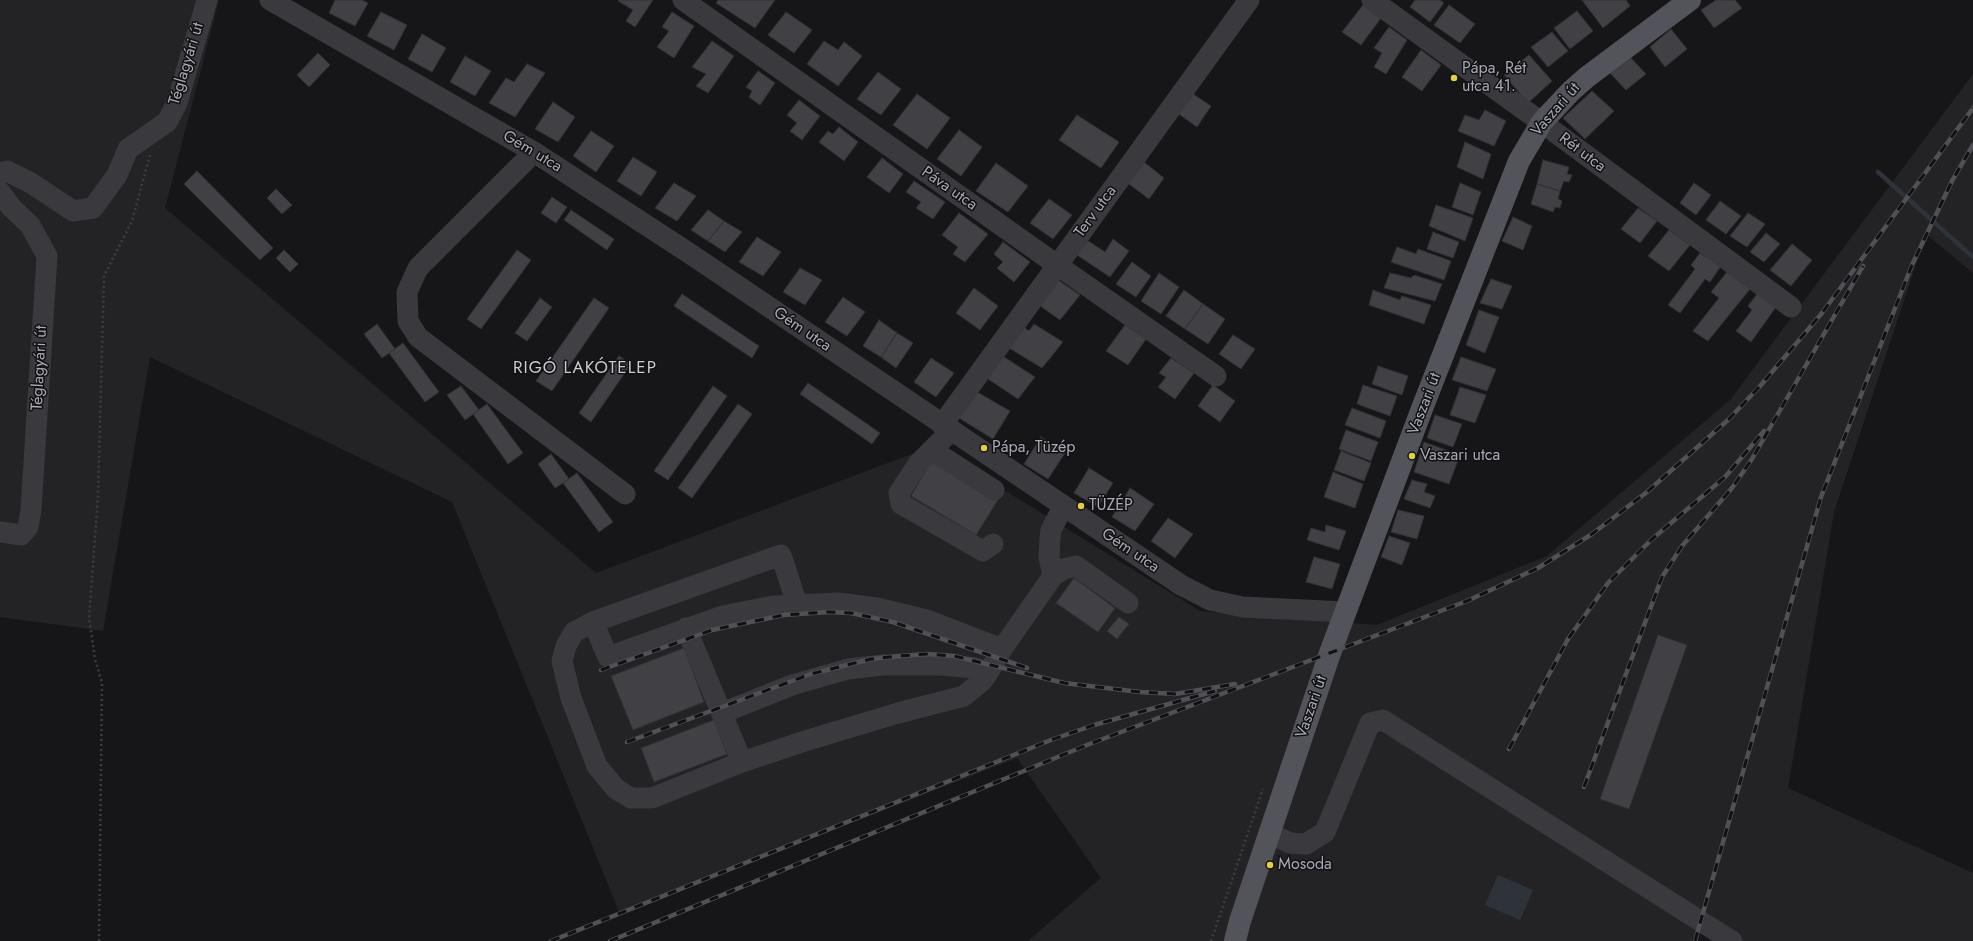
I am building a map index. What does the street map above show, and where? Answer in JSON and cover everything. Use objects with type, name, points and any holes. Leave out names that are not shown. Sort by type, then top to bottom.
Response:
[{"type":"main road","name":"Vaszari út","points":[[1235,941],[1269,833],[1330,653],[1423,406],[1519,161],[1542,122],[1586,77],[1690,0]]},
{"type":"street","name":"Téglagyári út","points":[[0,173],[7,171],[31,183],[73,211],[94,208],[117,175],[128,149],[167,122],[177,103],[207,0]]},
{"type":"street","name":"Gém utca","points":[[270,0],[534,152],[692,255],[1063,507],[1181,585],[1210,600],[1243,607],[1259,609],[1346,612]]},
{"type":"street","name":"Páva utca","points":[[683,0],[1057,266],[1216,376]]},
{"type":"street","name":"Terv utca","points":[[993,544],[983,550],[902,504],[899,493],[918,464],[932,450],[1057,266],[1249,0]]},
{"type":"street","name":"Rét utca","points":[[1372,0],[1542,122],[1791,307]]},
{"type":"street","points":[[534,152],[418,268],[407,292],[408,321],[418,337],[625,494]]},
{"type":"street","name":"Téglagyári út","points":[[0,192],[11,206],[30,225],[47,256],[31,510],[28,527],[21,535],[0,532]]},
{"type":"street","points":[[932,450],[994,490]]},
{"type":"street","points":[[1053,576],[1049,557],[1051,530],[1063,507]]},
{"type":"street","points":[[797,604],[781,555],[593,622],[574,632],[566,646],[562,661],[571,698],[597,766],[616,789],[631,798],[652,798],[742,762],[898,713],[964,696],[983,680],[1002,649],[1053,576],[1064,569],[1076,566],[1128,602]]},
{"type":"street","points":[[593,622],[608,657],[723,616],[766,607],[797,604],[838,603],[877,608],[927,620],[1002,649]]},
{"type":"street","points":[[686,628],[742,762]]},
{"type":"street","points":[[722,714],[792,685],[848,669],[883,665],[941,665],[975,668],[988,673]]},
{"type":"street","points":[[1269,833],[1290,843],[1306,844],[1325,832],[1370,723],[1383,720],[1732,941]]},
{"type":"path","points":[[99,941],[102,683],[95,659],[89,618],[98,496],[104,276],[132,221],[157,130]]},
{"type":"shaded area","points":[[0,0],[219,0],[165,208],[596,573],[933,446],[1200,611],[1377,625],[1547,556],[1730,400],[1973,74],[1973,273],[1926,234],[1834,512],[1788,788],[1973,873],[1973,941],[1713,941],[1700,933],[1698,941],[1028,941],[1101,878],[1017,758],[620,914],[452,502],[150,357],[103,631],[0,617]]},
{"type":"shaded area","points":[[1498,875],[1533,890],[1520,920],[1485,905]]},
{"type":"building","points":[[335,0],[362,0],[368,3],[355,26],[329,13]]},
{"type":"building","points":[[653,0],[635,27],[626,21],[633,10],[618,1]]},
{"type":"building","points":[[718,0],[775,0],[755,28],[716,3]]},
{"type":"building","points":[[1415,0],[1440,0],[1444,3],[1430,22],[1410,7]]},
{"type":"building","points":[[1582,0],[1626,0],[1630,6],[1603,28]]},
{"type":"building","points":[[1716,0],[1735,0],[1742,8],[1714,28],[1701,10]]},
{"type":"building","points":[[1363,5],[1381,18],[1361,45],[1342,32]]},
{"type":"building","points":[[1449,5],[1475,24],[1460,43],[1434,25]]},
{"type":"building","points":[[1577,11],[1593,31],[1570,49],[1554,28]]},
{"type":"building","points":[[381,12],[407,25],[394,50],[367,36]]},
{"type":"building","points":[[672,12],[694,26],[674,58],[657,47],[669,31],[662,27]]},
{"type":"building","points":[[786,12],[812,30],[794,53],[768,35]]},
{"type":"building","points":[[1389,27],[1407,40],[1386,74],[1374,67],[1382,53],[1374,48]]},
{"type":"building","points":[[1671,29],[1687,49],[1665,67],[1650,47]]},
{"type":"building","points":[[1552,32],[1568,51],[1548,67],[1531,47]]},
{"type":"building","points":[[422,34],[446,48],[432,72],[408,59]]},
{"type":"building","points":[[712,41],[734,56],[708,93],[696,86],[706,74],[692,67]]},
{"type":"building","points":[[824,41],[838,50],[844,42],[862,56],[838,86],[807,64]]},
{"type":"building","points":[[1421,50],[1441,65],[1422,91],[1402,77]]},
{"type":"building","points":[[318,53],[330,65],[309,87],[297,75]]},
{"type":"building","points":[[1529,55],[1552,81],[1528,103],[1504,75]]},
{"type":"building","points":[[465,56],[491,71],[475,96],[450,82]]},
{"type":"building","points":[[1631,58],[1646,74],[1626,90],[1610,73]]},
{"type":"building","points":[[527,64],[545,73],[515,117],[489,103],[506,78],[514,82]]},
{"type":"building","points":[[758,71],[775,83],[760,105],[749,97],[752,91],[746,87]]},
{"type":"building","points":[[878,72],[901,89],[881,115],[857,99]]},
{"type":"building","points":[[1592,91],[1614,111],[1585,139],[1563,118]]},
{"type":"building","points":[[1190,92],[1211,106],[1197,127],[1176,112]]},
{"type":"building","points":[[917,94],[950,118],[927,149],[893,125]]},
{"type":"building","points":[[799,100],[820,116],[802,140],[790,131],[797,123],[787,115]]},
{"type":"building","points":[[553,102],[575,117],[558,142],[535,129]]},
{"type":"building","points":[[1485,110],[1506,121],[1494,146],[1458,131],[1465,115],[1479,120]]},
{"type":"building","points":[[1077,115],[1119,142],[1101,168],[1059,140]]},
{"type":"building","points":[[839,127],[858,142],[844,161],[819,142],[828,131],[833,134]]},
{"type":"building","points":[[959,130],[982,147],[961,176],[937,159]]},
{"type":"building","points":[[591,131],[614,146],[596,172],[573,156]]},
{"type":"building","points":[[1465,142],[1491,154],[1483,179],[1457,167]]},
{"type":"building","points":[[633,157],[657,172],[641,196],[617,181]]},
{"type":"building","points":[[882,158],[903,174],[889,193],[867,177]]},
{"type":"building","points":[[1140,159],[1164,178],[1149,199],[1125,181]]},
{"type":"building","points":[[1543,160],[1569,167],[1567,174],[1572,175],[1569,182],[1564,181],[1560,191],[1537,184]]},
{"type":"building","points":[[996,163],[1028,186],[1008,212],[976,191]]},
{"type":"building","points":[[197,171],[273,248],[260,260],[184,184]]},
{"type":"building","points":[[914,181],[945,202],[933,219],[916,208],[921,202],[906,192]]},
{"type":"building","points":[[674,183],[696,196],[677,221],[655,208]]},
{"type":"building","points":[[1460,183],[1481,192],[1473,215],[1452,207]]},
{"type":"building","points":[[1694,183],[1711,195],[1696,215],[1680,203]]},
{"type":"building","points":[[1537,184],[1560,191],[1558,199],[1562,201],[1560,208],[1555,207],[1553,212],[1531,204]]},
{"type":"building","points":[[276,189],[292,205],[282,214],[267,198]]},
{"type":"building","points":[[552,197],[567,207],[556,223],[541,213]]},
{"type":"building","points":[[1049,199],[1072,215],[1053,239],[1030,223]]},
{"type":"building","points":[[1720,201],[1741,216],[1726,234],[1706,220]]},
{"type":"building","points":[[1436,205],[1473,218],[1465,241],[1429,226]]},
{"type":"building","points":[[1638,208],[1657,221],[1640,243],[1621,229]]},
{"type":"building","points":[[571,210],[614,239],[607,250],[564,220]]},
{"type":"building","points":[[708,210],[724,221],[708,241],[691,230]]},
{"type":"building","points":[[959,213],[988,234],[965,262],[953,254],[958,247],[942,235]]},
{"type":"building","points":[[1748,213],[1765,224],[1747,247],[1730,236]]},
{"type":"building","points":[[1513,217],[1532,226],[1523,250],[1502,241]]},
{"type":"building","points":[[724,221],[742,232],[725,252],[708,241]]},
{"type":"building","points":[[1669,230],[1690,245],[1669,271],[1648,256]]},
{"type":"building","points":[[1433,232],[1459,242],[1453,258],[1427,249]]},
{"type":"building","points":[[1766,233],[1780,244],[1764,262],[1750,252]]},
{"type":"building","points":[[757,237],[781,252],[763,276],[739,262]]},
{"type":"building","points":[[1085,239],[1105,252],[1113,239],[1129,251],[1110,277],[1074,253]]},
{"type":"building","points":[[1003,242],[1030,262],[1014,282],[997,268],[1003,262],[994,254]]},
{"type":"building","points":[[1792,244],[1812,260],[1791,286],[1770,270]]},
{"type":"building","points":[[1397,247],[1416,254],[1418,249],[1451,261],[1444,280],[1391,262]]},
{"type":"building","points":[[284,250],[298,264],[290,272],[276,258]]},
{"type":"building","points":[[517,250],[531,260],[481,329],[467,319]]},
{"type":"building","points":[[1700,253],[1721,266],[1710,282],[1705,279],[1680,313],[1668,305],[1695,269],[1691,265]]},
{"type":"building","points":[[1132,262],[1151,276],[1136,297],[1116,284]]},
{"type":"building","points":[[800,268],[822,280],[805,305],[783,292]]},
{"type":"building","points":[[1727,272],[1750,289],[1708,341],[1693,331],[1719,298],[1711,292]]},
{"type":"building","points":[[1159,273],[1179,287],[1161,314],[1141,301]]},
{"type":"building","points":[[1390,273],[1411,278],[1414,275],[1442,284],[1435,301],[1384,288]]},
{"type":"building","points":[[1491,279],[1512,286],[1502,309],[1480,303]]},
{"type":"building","points":[[1058,280],[1080,295],[1060,320],[1039,305]]},
{"type":"building","points":[[974,288],[998,306],[980,330],[956,313]]},
{"type":"building","points":[[1184,290],[1203,304],[1185,329],[1166,316]]},
{"type":"building","points":[[1373,290],[1400,300],[1402,296],[1431,305],[1424,324],[1369,305]]},
{"type":"building","points":[[682,294],[759,346],[752,358],[674,306]]},
{"type":"building","points":[[1757,294],[1776,307],[1751,342],[1736,331],[1752,310],[1748,306]]},
{"type":"building","points":[[843,297],[865,312],[847,336],[825,322]]},
{"type":"building","points":[[540,298],[552,307],[527,341],[515,333]]},
{"type":"building","points":[[594,298],[609,308],[552,391],[536,381]]},
{"type":"building","points":[[1203,304],[1225,319],[1208,344],[1185,329]]},
{"type":"building","points":[[1479,310],[1499,317],[1485,353],[1466,345]]},
{"type":"building","points":[[879,320],[897,333],[881,357],[863,346]]},
{"type":"building","points":[[377,324],[395,349],[382,358],[364,334]]},
{"type":"building","points":[[1034,324],[1063,342],[1042,368],[1009,348],[1024,327],[1029,331]]},
{"type":"building","points":[[1125,325],[1146,339],[1128,365],[1106,351]]},
{"type":"building","points":[[897,333],[913,343],[896,368],[881,357]]},
{"type":"building","points":[[1233,335],[1255,349],[1241,369],[1219,354]]},
{"type":"building","points":[[403,343],[439,392],[425,402],[389,353]]},
{"type":"building","points":[[1001,355],[1035,377],[1018,399],[985,377]]},
{"type":"building","points":[[619,356],[631,364],[591,422],[579,413]]},
{"type":"building","points":[[1461,357],[1496,369],[1487,391],[1452,380]]},
{"type":"building","points":[[931,358],[954,373],[936,397],[914,382]]},
{"type":"building","points":[[1171,358],[1194,373],[1175,399],[1158,387],[1166,377],[1159,373]]},
{"type":"building","points":[[1378,366],[1408,376],[1402,395],[1372,384]]},
{"type":"building","points":[[808,383],[880,433],[872,444],[800,394]]},
{"type":"building","points":[[1213,385],[1235,401],[1220,422],[1198,406]]},
{"type":"building","points":[[1363,385],[1397,396],[1390,416],[1357,404]]},
{"type":"building","points":[[461,386],[479,410],[465,420],[447,395]]},
{"type":"building","points":[[713,386],[727,396],[668,480],[654,471]]},
{"type":"building","points":[[1460,387],[1486,395],[1475,423],[1450,415]]},
{"type":"building","points":[[977,392],[1010,411],[993,439],[959,418]]},
{"type":"building","points":[[487,404],[523,453],[508,464],[473,414]]},
{"type":"building","points":[[738,404],[752,414],[692,498],[678,488]]},
{"type":"building","points":[[1352,408],[1386,421],[1380,438],[1345,425]]},
{"type":"building","points":[[1435,415],[1462,424],[1453,447],[1427,438]]},
{"type":"building","points":[[1346,430],[1378,442],[1371,461],[1339,449]]},
{"type":"building","points":[[1041,437],[1065,453],[1048,479],[1024,464]]},
{"type":"building","points":[[1424,442],[1460,455],[1449,484],[1414,472]]},
{"type":"building","points":[[1341,451],[1371,463],[1364,481],[1334,470]]},
{"type":"building","points":[[551,454],[569,479],[555,488],[538,464]]},
{"type":"building","points":[[932,460],[998,500],[976,535],[911,496]]},
{"type":"building","points":[[1089,468],[1113,483],[1098,507],[1074,493]]},
{"type":"building","points":[[1333,472],[1363,484],[1355,508],[1324,497]]},
{"type":"building","points":[[577,473],[613,522],[599,532],[563,483]]},
{"type":"building","points":[[1412,480],[1427,484],[1424,492],[1435,496],[1430,508],[1404,499]]},
{"type":"building","points":[[1130,488],[1154,504],[1135,531],[1112,517]]},
{"type":"building","points":[[1398,510],[1424,516],[1417,539],[1391,532]]},
{"type":"building","points":[[1168,518],[1193,534],[1175,558],[1151,541]]},
{"type":"building","points":[[1326,525],[1346,531],[1339,550],[1307,540],[1311,528],[1325,532]]},
{"type":"building","points":[[1389,536],[1410,543],[1402,565],[1381,557]]},
{"type":"building","points":[[1314,557],[1340,564],[1332,589],[1306,582]]},
{"type":"building","points":[[1074,578],[1115,608],[1098,632],[1056,603]]},
{"type":"building","points":[[1119,617],[1129,624],[1117,639],[1107,631]]},
{"type":"building","points":[[1658,635],[1687,645],[1629,809],[1600,799]]},
{"type":"building","points":[[684,648],[704,702],[633,730],[611,676]]},
{"type":"building","points":[[714,720],[727,754],[654,782],[641,748]]},
{"type":"waterway","points":[[1878,172],[1973,257]]},
{"type":"railway","points":[[610,941],[1087,745],[1467,601],[1538,568],[1592,534],[1647,492],[1729,419],[1761,385],[1822,313],[1973,108]]},
{"type":"railway","points":[[1695,941],[1821,497],[1912,265],[1952,181],[1973,145]]},
{"type":"railway","points":[[1584,787],[1662,577],[1682,546],[1732,488],[1752,459],[1863,266]]},
{"type":"railway","points":[[1509,749],[1568,639],[1608,583],[1651,540],[1725,477],[1764,431]]},
{"type":"railway","points":[[601,670],[712,630],[784,615],[828,612],[851,613],[893,622],[1027,668]]},
{"type":"railway","points":[[627,742],[811,674],[871,659],[899,656],[927,654],[954,656],[1064,683],[1140,692],[1175,694],[1235,684]]},
{"type":"railway","points":[[551,941],[1051,740],[1094,725],[1215,691]]},
{"type":"place","name":"Pápa, Rét utca 41.","points":[[1454,78]]},
{"type":"place","name":"Pápa, Tüzép","points":[[984,448]]},
{"type":"place","name":"Vaszari utca","points":[[1412,456]]},
{"type":"place","name":"TÜZÉP","points":[[1081,506]]},
{"type":"place","name":"Mosoda","points":[[1270,865]]},
{"type":"district","name":"RIGÓ LAKÓTELEP","points":[[585,369]]}]
